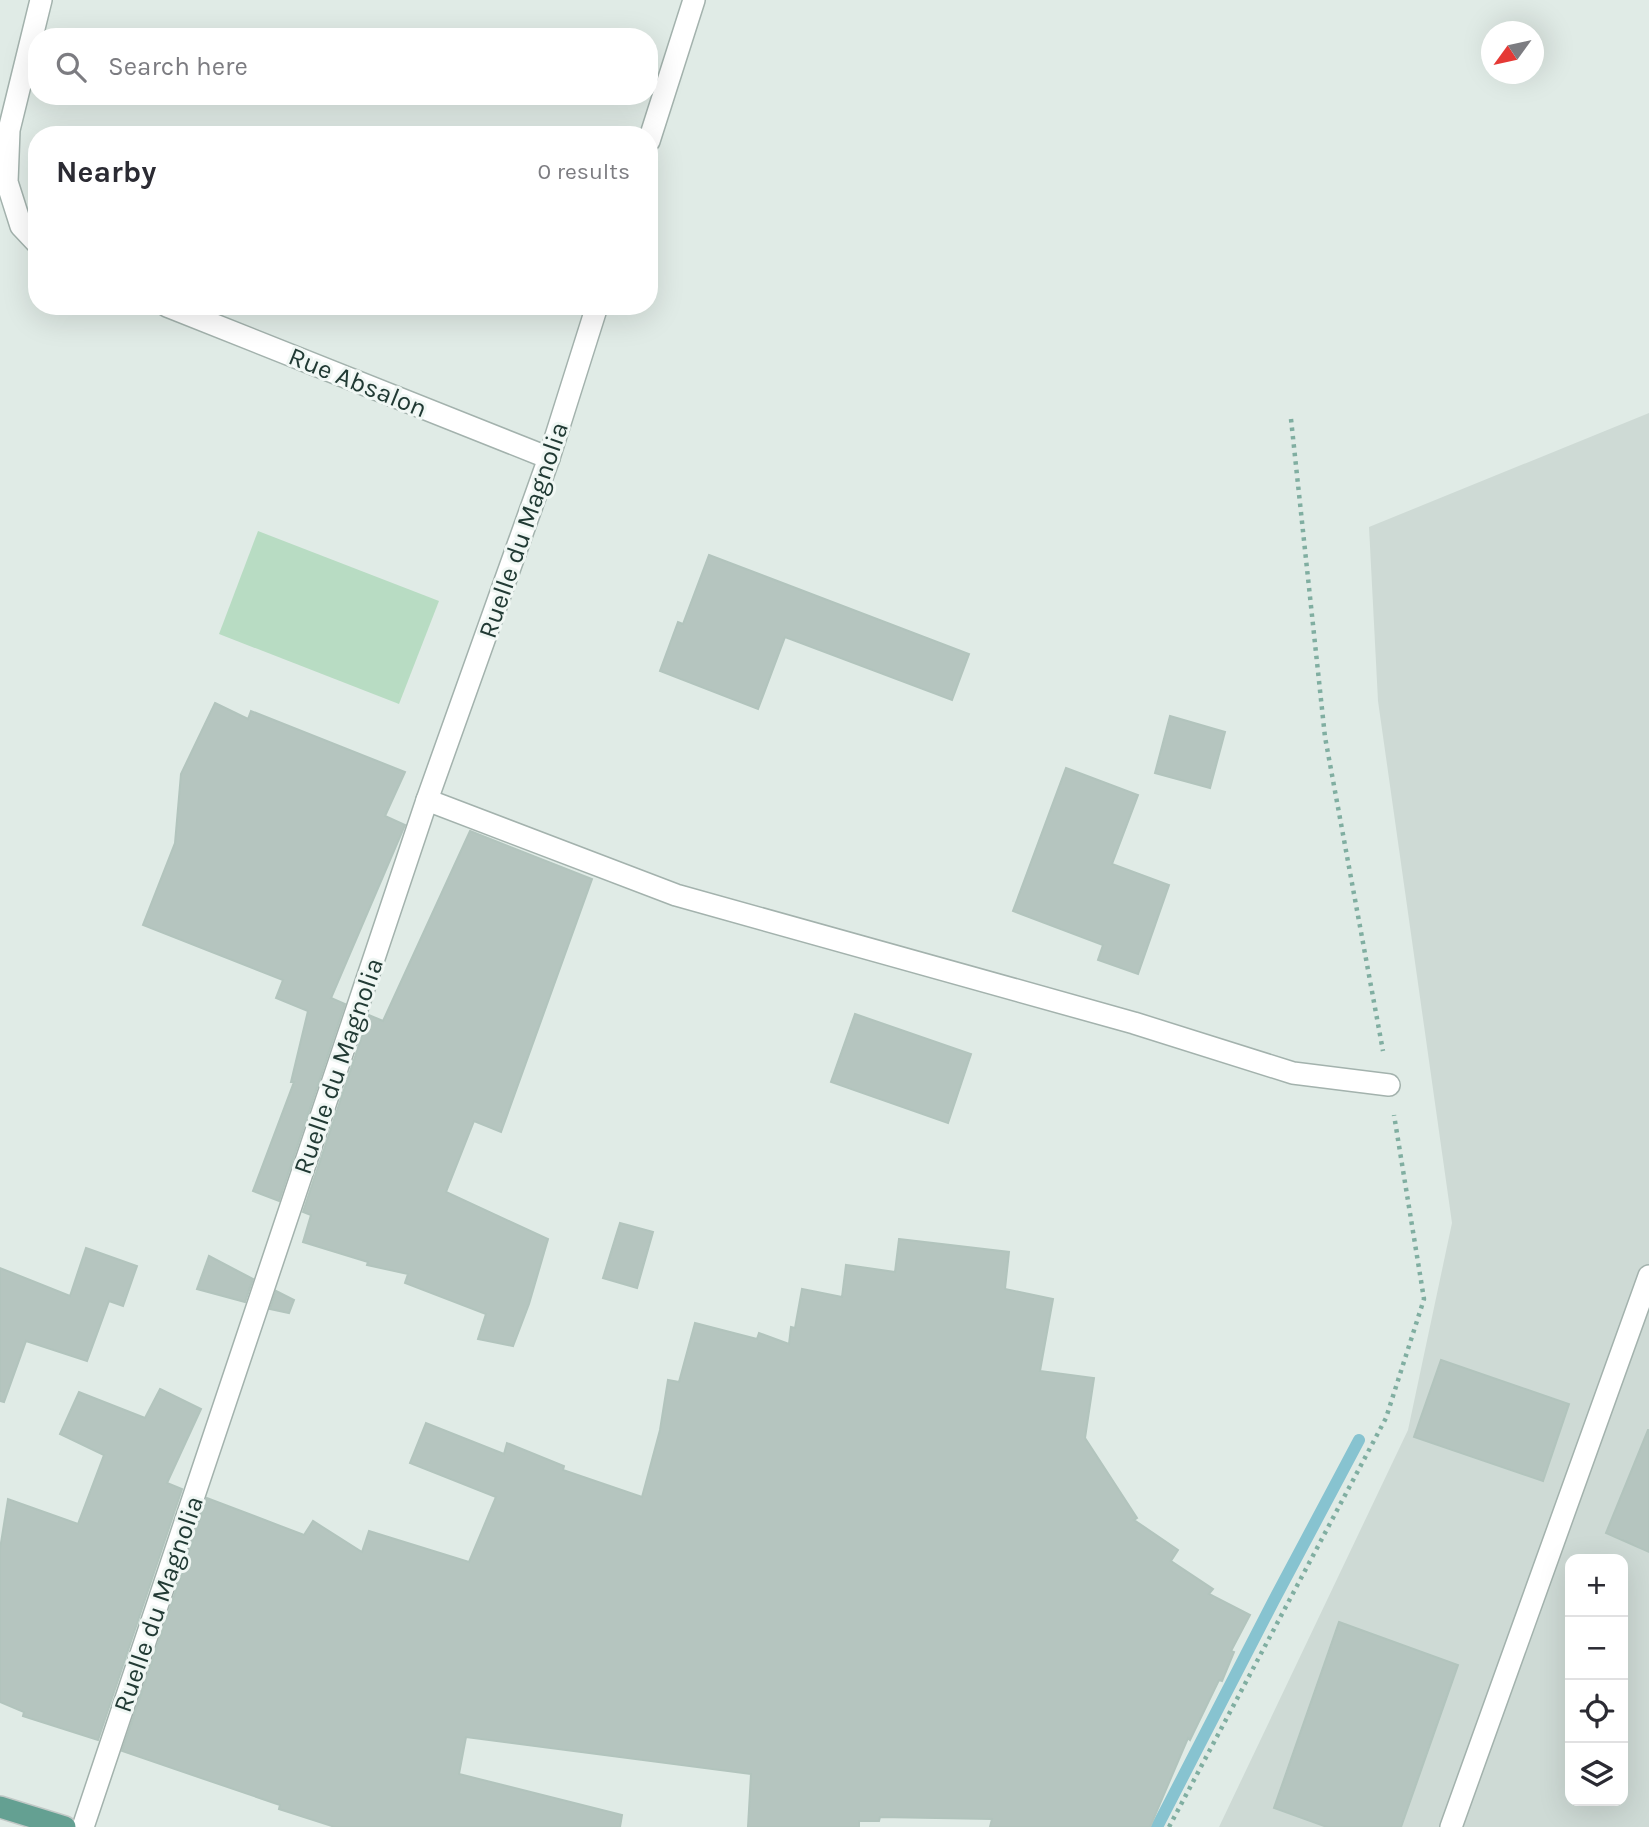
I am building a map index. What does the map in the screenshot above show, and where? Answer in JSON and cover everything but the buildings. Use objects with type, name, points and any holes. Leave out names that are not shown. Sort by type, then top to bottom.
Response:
[{"type":"main road","points":[[7,1816],[65,1827]]},
{"type":"street","points":[[34,28],[41,0]]},
{"type":"street","points":[[654,126],[694,0]]},
{"type":"street","points":[[28,53],[9,130],[7,182],[21,226],[28,233]]},
{"type":"street","name":"Rue Absalon","points":[[190,315],[549,458]]},
{"type":"street","name":"Ruelle du Magnolia","points":[[83,1827],[427,800],[549,458],[594,315]]},
{"type":"street","points":[[427,800],[676,895],[1134,1023],[1293,1073],[1389,1085]]},
{"type":"street","points":[[1451,1827],[1649,1276]]},
{"type":"path","points":[[1169,1827],[1386,1418],[1424,1299],[1389,1085],[1325,737],[1291,419]]},
{"type":"shaded area","points":[[1649,413],[1649,1827],[1219,1827],[1408,1430],[1452,1223],[1378,701],[1369,527]]},
{"type":"green space","points":[[258,531],[439,601],[399,704],[219,634]]},
{"type":"waterway","points":[[1157,1827],[1359,1440]]}]
